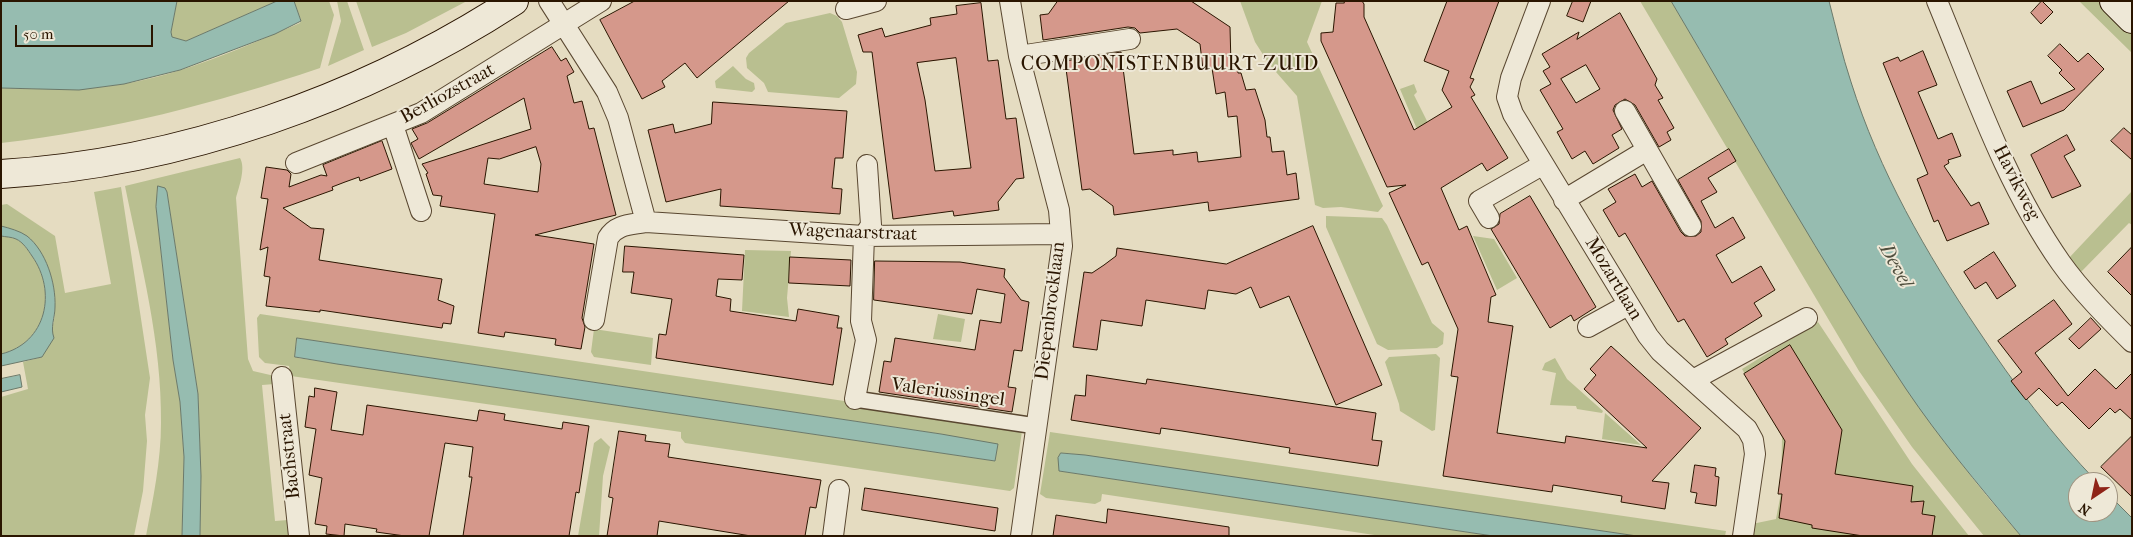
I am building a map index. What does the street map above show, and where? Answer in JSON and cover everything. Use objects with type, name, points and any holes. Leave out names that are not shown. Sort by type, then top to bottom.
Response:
[{"type":"main road","points":[[1,174],[126,158],[242,128],[332,96],[368,80],[431,50],[514,1]]},
{"type":"main road","points":[[2114,1],[2132,18]]},
{"type":"street","points":[[549,1],[596,72],[615,110],[646,222]]},
{"type":"street","name":"Berliozstraat","points":[[296,163],[421,113],[601,1]]},
{"type":"street","points":[[846,9],[876,1]]},
{"type":"street","name":"Diepenbrocklaan","points":[[1010,1],[1019,56],[1059,210],[1062,246],[1021,536]]},
{"type":"street","name":"Mozartlaan","points":[[1540,1],[1511,78],[1507,97],[1513,114],[1542,165],[1648,336],[1660,351],[1736,418],[1747,429],[1753,440],[1755,454],[1743,536]]},
{"type":"street","name":"Havikweg","points":[[1937,1],[2000,154],[2026,207],[2061,264],[2106,317],[2132,342]]},
{"type":"street","points":[[1019,56],[1130,39]]},
{"type":"street","points":[[1625,111],[1691,226]]},
{"type":"street","points":[[393,125],[421,211]]},
{"type":"street","points":[[1564,200],[1647,150]]},
{"type":"street","points":[[854,399],[866,340],[861,321],[864,236],[871,225],[867,165]]},
{"type":"street","points":[[1489,218],[1479,201],[1542,165]]},
{"type":"street","name":"Wagenaarstraat","points":[[594,320],[608,238],[618,227],[646,222],[864,236],[1061,234]]},
{"type":"street","points":[[1588,327],[1628,305]]},
{"type":"street","points":[[1693,380],[1807,318]]},
{"type":"street","name":"Bachstraat","points":[[282,377],[299,536]]},
{"type":"street","name":"Valeriussingel","points":[[854,399],[1036,426]]},
{"type":"street","points":[[833,536],[839,490]]},
{"type":"green space","points":[[177,1],[277,1],[186,41],[172,37],[171,32]]},
{"type":"green space","points":[[294,1],[329,1],[334,15],[320,68],[241,93],[163,114],[83,131],[1,143],[1,88],[93,88],[123,84],[169,74],[213,59],[300,23],[301,20]]},
{"type":"green space","points":[[337,1],[347,1],[364,50],[328,66],[341,21]]},
{"type":"green space","points":[[356,1],[467,1],[406,33],[372,47]]},
{"type":"green space","points":[[1240,1],[1322,1],[1307,42],[1383,206],[1378,212],[1341,207],[1323,208],[1315,205],[1297,96],[1269,64],[1255,42]]},
{"type":"green space","points":[[1640,1],[1671,1],[1810,236],[1883,353],[1962,465],[2021,536],[1984,536],[1912,447],[1859,371]]},
{"type":"green space","points":[[2079,1],[2098,1],[2132,34],[2132,53]]},
{"type":"green space","points":[[830,13],[837,16],[842,22],[857,72],[856,84],[839,98],[768,92],[764,83],[747,68],[746,58],[749,53],[786,23]]},
{"type":"green space","points":[[733,66],[746,79],[754,83],[755,89],[752,92],[716,88],[715,81]]},
{"type":"green space","points":[[1414,84],[1417,92],[1414,95],[1430,127],[1419,134],[1400,89]]},
{"type":"green space","points":[[240,158],[242,172],[236,198],[248,359],[253,371],[279,377],[275,384],[262,385],[275,521],[288,520],[291,536],[200,536],[201,476],[198,394],[167,192],[158,186],[156,207],[173,360],[180,402],[184,457],[182,536],[146,536],[160,451],[160,393],[154,333],[144,274],[125,186]]},
{"type":"green space","points":[[121,187],[150,378],[145,415],[147,441],[143,491],[134,536],[1,536],[1,397],[28,389],[23,362],[42,357],[55,315],[55,295],[49,269],[43,257],[26,238],[15,231],[1,226],[1,205],[7,204],[55,236],[65,293],[111,284],[94,192]]},
{"type":"green space","points":[[2132,191],[2132,225],[2129,223],[2079,274],[2068,259]]},
{"type":"green space","points":[[1326,216],[1382,218],[1387,225],[1432,323],[1444,333],[1443,344],[1437,348],[1388,350],[1377,344],[1326,227]]},
{"type":"green space","points":[[1,236],[19,240],[29,251],[40,270],[45,299],[43,314],[38,327],[29,339],[17,348],[1,354]]},
{"type":"green space","points":[[1473,236],[1494,239],[1517,278],[1497,290]]},
{"type":"green space","points":[[745,250],[791,251],[787,298],[789,317],[742,311]]},
{"type":"green space","points":[[260,314],[871,405],[1022,431],[1014,488],[1010,491],[685,443],[681,438],[681,432],[291,376],[289,366],[265,363],[259,357],[257,318]],"holes":[[[297,338],[941,434],[996,454],[995,461],[298,358],[295,357]]]},
{"type":"green space","points":[[938,314],[965,319],[961,342],[933,339]]},
{"type":"green space","points":[[1818,322],[1912,464],[1969,536],[1750,536],[1752,524],[1776,519],[1781,493],[1782,437],[1742,369]]},
{"type":"green space","points":[[594,329],[653,338],[651,365],[594,357],[591,352]]},
{"type":"green space","points":[[1436,354],[1440,358],[1435,430],[1432,431],[1400,411],[1385,362],[1389,357]]},
{"type":"green space","points":[[1555,358],[1567,379],[1603,411],[1602,413],[1577,409],[1576,406],[1550,405],[1556,373],[1542,370],[1545,363]]},
{"type":"green space","points":[[1605,413],[1641,445],[1602,439]]},
{"type":"green space","points":[[1050,432],[1726,531],[1725,536],[1636,536],[1066,453],[1061,453],[1059,471],[1493,536],[1381,536],[1102,494],[1101,501],[1095,504],[1046,498],[1040,494]]},
{"type":"green space","points":[[601,438],[610,447],[603,476],[599,536],[578,536],[594,443]]},
{"type":"water","points":[[1,1],[177,1],[171,32],[172,37],[186,41],[277,1],[294,1],[301,21],[275,34],[180,70],[124,84],[79,90],[1,88]]},
{"type":"water","name":"Devel","points":[[1671,1],[1829,1],[1845,62],[1862,115],[1890,179],[1922,241],[2005,370],[2034,409],[2088,472],[2068,472],[2068,522],[2118,522],[2118,504],[2132,518],[2132,536],[2021,536],[1932,425],[1906,389],[1786,197]]},
{"type":"water","points":[[158,186],[165,188],[167,192],[198,394],[201,476],[200,536],[182,536],[184,457],[180,402],[173,360],[156,207]]},
{"type":"water","points":[[1,226],[24,234],[40,250],[52,278],[55,307],[54,338],[42,357],[1,366],[1,354],[17,348],[29,339],[38,327],[43,314],[45,299],[40,270],[32,256],[19,240],[1,236]]},
{"type":"water","points":[[297,338],[998,444],[995,461],[337,364],[295,357]]},
{"type":"water","points":[[20,375],[22,387],[1,392],[1,379]]},
{"type":"water","points":[[1061,453],[1637,536],[1493,536],[1059,471],[1058,458]]},
{"type":"building","points":[[635,1],[789,1],[697,78],[685,63],[662,81],[665,87],[642,99],[600,20]]},
{"type":"building","points":[[1058,1],[1191,1],[1230,27],[1231,65],[1237,65],[1238,73],[1241,73],[1246,90],[1255,89],[1265,120],[1267,137],[1270,137],[1272,152],[1284,151],[1287,175],[1296,173],[1299,199],[1209,211],[1208,202],[1114,215],[1113,206],[1090,189],[1082,190],[1065,61],[1121,52],[1134,154],[1173,150],[1173,155],[1197,152],[1198,162],[1241,157],[1237,116],[1228,117],[1225,92],[1216,94],[1212,68],[1203,70],[1200,44],[1177,29],[1140,33],[1135,28],[1128,27],[1043,40],[1040,15],[1048,14]]},
{"type":"building","points":[[1344,1],[1362,1],[1364,4],[1364,17],[1414,130],[1452,107],[1442,90],[1449,71],[1424,61],[1447,1],[1499,1],[1470,78],[1474,79],[1470,87],[1475,95],[1471,97],[1508,158],[1487,171],[1482,163],[1441,188],[1459,230],[1467,226],[1496,295],[1491,297],[1488,322],[1513,326],[1497,433],[1565,443],[1566,436],[1647,448],[1584,389],[1596,375],[1590,369],[1611,346],[1701,428],[1652,481],[1669,483],[1665,509],[1621,502],[1622,496],[1553,485],[1552,492],[1443,476],[1458,377],[1451,376],[1458,329],[1428,262],[1422,265],[1389,193],[1406,185],[1387,187],[1321,41],[1321,33],[1333,32],[1336,3],[1344,3]]},
{"type":"building","points":[[1573,1],[1591,1],[1583,22],[1567,16]]},
{"type":"building","points":[[2042,1],[2053,12],[2041,24],[2031,13]]},
{"type":"building","points":[[981,3],[988,61],[998,60],[1006,119],[1016,118],[1024,178],[1016,179],[998,202],[999,210],[954,216],[953,211],[893,219],[872,52],[863,52],[858,35],[882,28],[885,37],[931,25],[930,18],[957,14],[956,6]],"holes":[[[956,58],[971,168],[935,171],[925,100],[917,63]]]},
{"type":"building","points":[[1620,13],[1657,79],[1655,85],[1663,98],[1658,100],[1674,128],[1667,132],[1671,140],[1659,147],[1635,105],[1625,99],[1615,105],[1613,110],[1622,129],[1612,135],[1619,148],[1593,164],[1585,151],[1572,159],[1557,132],[1563,129],[1540,90],[1551,84],[1543,71],[1550,67],[1542,54],[1579,32],[1577,39]],"holes":[[[1586,65],[1600,89],[1576,103],[1561,79]]]},
{"type":"building","points":[[2060,44],[2078,62],[2088,53],[2104,69],[2064,110],[2023,127],[2007,91],[2031,81],[2041,104],[2075,89],[2059,73],[2062,70],[2048,56]]},
{"type":"building","points":[[552,47],[561,61],[566,58],[574,72],[567,76],[574,103],[582,101],[589,129],[594,128],[616,215],[535,235],[594,244],[582,318],[585,327],[581,349],[555,345],[556,339],[505,332],[504,337],[478,333],[495,214],[440,206],[442,196],[433,195],[426,174],[428,173],[422,164],[531,129],[524,98],[419,159],[411,143],[418,139],[412,129],[427,123]],"holes":[[[536,147],[541,164],[538,192],[484,184],[488,158],[499,159]]]},
{"type":"building","points":[[1923,51],[1937,85],[1918,92],[1938,139],[1952,133],[1961,156],[1948,160],[1949,163],[1944,166],[1971,206],[1979,202],[1989,224],[1947,241],[1938,220],[1934,222],[1917,179],[1928,174],[1883,63],[1898,57],[1900,61]]},
{"type":"building","points":[[713,102],[847,111],[843,158],[835,158],[832,188],[842,189],[840,214],[720,206],[721,189],[666,202],[648,130],[673,124],[675,133],[711,124]]},
{"type":"building","points":[[2124,128],[2132,135],[2132,160],[2111,141]]},
{"type":"building","points":[[2067,135],[2075,150],[2064,156],[2081,186],[2052,198],[2031,155]]},
{"type":"building","points":[[382,141],[392,169],[360,181],[359,177],[345,182],[332,187],[333,190],[283,208],[311,228],[324,229],[319,260],[442,279],[438,300],[454,306],[451,324],[443,323],[442,328],[320,310],[320,312],[266,306],[270,277],[264,276],[268,247],[260,250],[268,199],[261,198],[266,167],[287,170],[291,174],[289,187],[321,175],[327,176],[323,165]]},
{"type":"building","points":[[1729,149],[1736,161],[1708,178],[1717,192],[1701,201],[1715,228],[1733,217],[1745,238],[1716,255],[1732,283],[1761,266],[1775,290],[1754,303],[1762,316],[1725,339],[1728,344],[1707,357],[1684,319],[1678,322],[1625,233],[1619,237],[1603,210],[1616,202],[1608,189],[1635,174],[1642,187],[1652,181],[1681,232],[1685,236],[1696,236],[1701,232],[1701,221],[1678,180]]},
{"type":"building","points":[[1530,196],[1596,307],[1574,321],[1571,315],[1550,328],[1491,229],[1499,224],[1500,214]]},
{"type":"building","points":[[1313,226],[1382,385],[1336,405],[1289,296],[1260,308],[1251,287],[1236,294],[1208,290],[1205,309],[1146,300],[1142,326],[1101,320],[1097,350],[1073,347],[1084,272],[1092,273],[1104,265],[1116,256],[1117,248],[1226,264]]},
{"type":"building","points":[[625,246],[744,255],[742,280],[718,279],[716,296],[731,299],[730,311],[796,321],[798,309],[839,316],[837,328],[842,328],[833,385],[656,358],[659,334],[666,335],[672,299],[631,293],[634,272],[623,272]]},
{"type":"building","points":[[2132,247],[2132,296],[2108,272]]},
{"type":"building","points":[[1994,252],[2016,286],[1997,299],[1986,282],[1975,289],[1964,272]]},
{"type":"building","points":[[790,257],[851,260],[850,286],[789,283]]},
{"type":"building","points":[[875,261],[960,262],[1005,269],[1004,277],[1021,300],[1029,302],[1022,351],[1014,350],[1008,387],[1016,388],[1012,412],[879,392],[884,361],[891,362],[895,338],[975,350],[980,320],[1001,323],[1005,294],[977,289],[972,314],[874,300]]},
{"type":"building","points":[[2054,300],[2072,324],[2035,353],[2068,396],[2095,369],[2116,389],[2132,373],[2132,420],[2120,409],[2115,413],[2110,408],[2089,429],[2062,402],[2057,406],[2039,388],[2026,400],[2011,381],[2022,372],[1998,341]]},
{"type":"building","points":[[2091,318],[2101,329],[2079,349],[2069,339]]},
{"type":"building","points":[[1790,345],[1842,430],[1835,474],[1913,486],[1911,502],[1924,501],[1922,514],[1935,516],[1932,536],[1863,536],[1812,528],[1812,525],[1779,518],[1782,494],[1778,494],[1785,441],[1744,374]]},
{"type":"building","points":[[1087,375],[1146,384],[1147,379],[1376,413],[1372,440],[1382,441],[1378,466],[1289,453],[1290,448],[1182,431],[1161,428],[1160,434],[1071,420],[1075,395],[1085,396]]},
{"type":"building","points":[[315,388],[337,392],[331,430],[363,435],[367,405],[477,421],[479,410],[505,414],[504,420],[562,429],[563,422],[589,426],[579,493],[576,492],[569,536],[463,536],[472,477],[469,477],[473,447],[445,443],[429,536],[405,536],[376,532],[377,529],[345,524],[344,536],[326,534],[327,526],[315,524],[322,478],[309,475],[316,429],[305,427],[309,396],[314,397]]},
{"type":"building","points":[[619,431],[646,435],[645,441],[670,444],[668,457],[821,480],[816,508],[810,507],[805,536],[751,536],[659,521],[657,536],[607,536],[613,498],[609,497]]},
{"type":"building","points":[[2132,436],[2132,497],[2118,483],[2118,472],[2106,472],[2101,467]]},
{"type":"building","points":[[1695,465],[1716,468],[1715,476],[1719,477],[1716,506],[1695,503],[1697,493],[1691,492]]},
{"type":"building","points":[[865,488],[998,508],[995,531],[862,510]]},
{"type":"building","points":[[1108,509],[1229,527],[1229,536],[1053,536],[1056,515],[1106,523]]},
{"type":"district","name":"COMPONISTENBUURT-ZUID","points":[[1170,65]]}]
